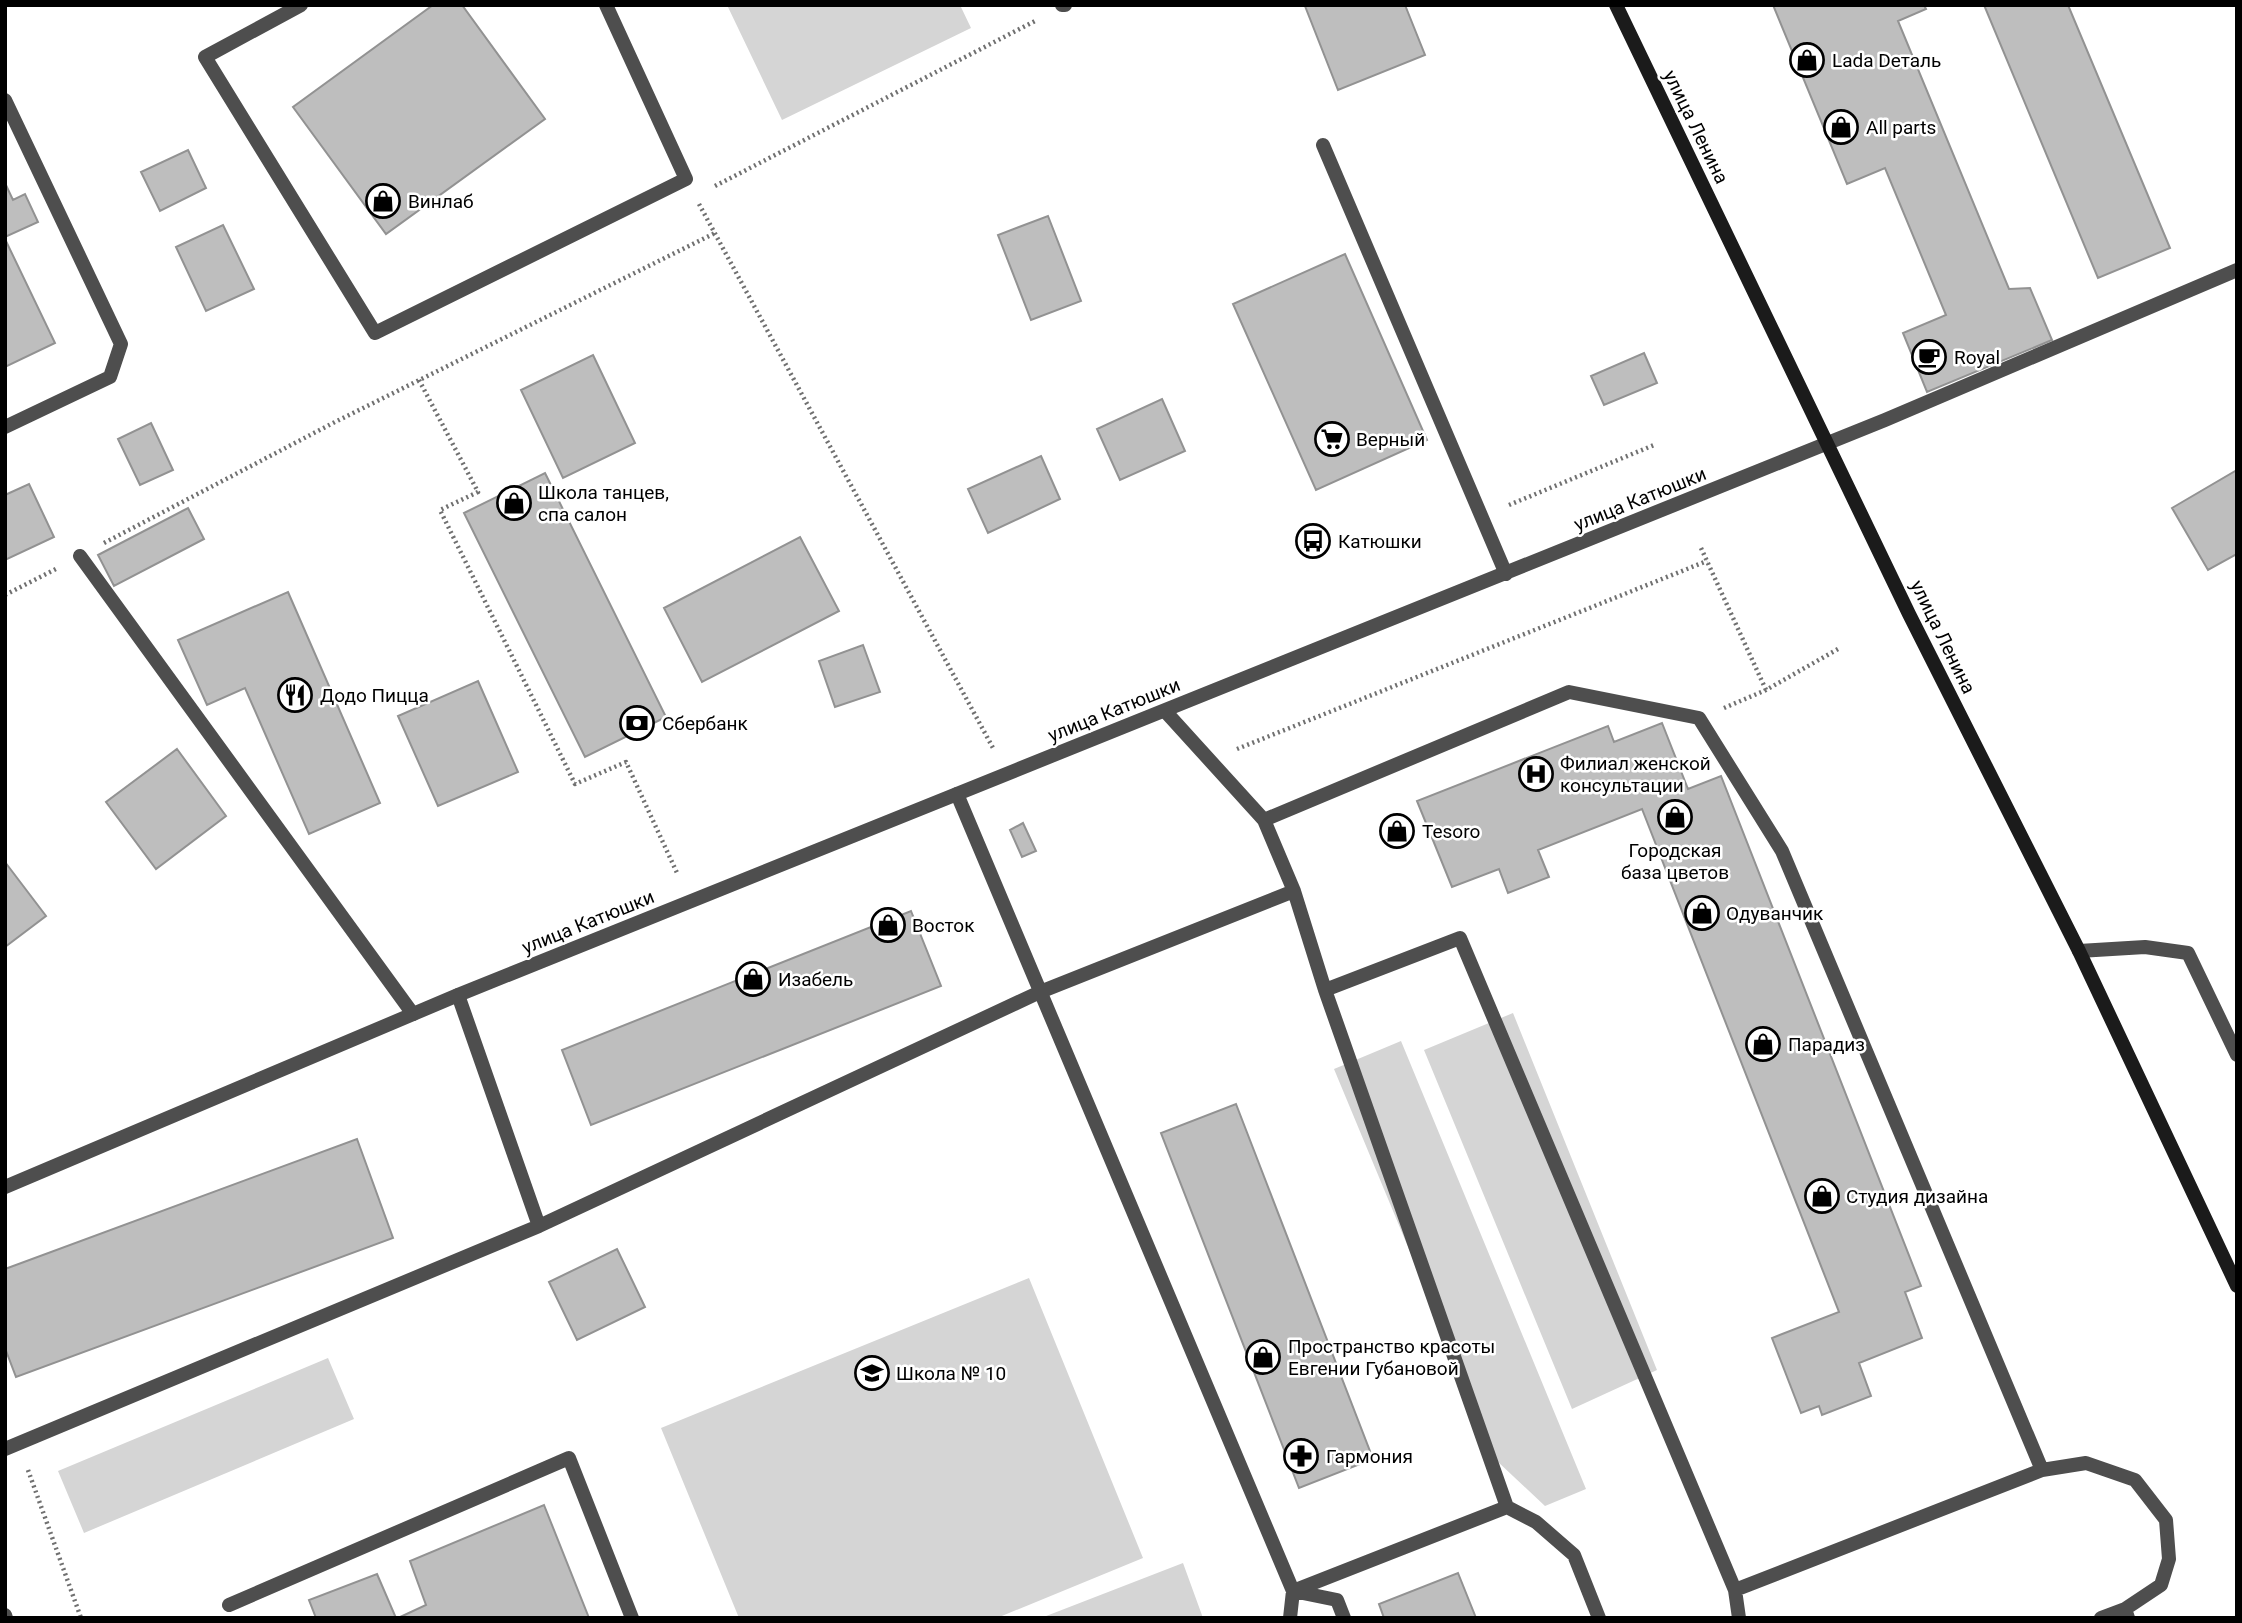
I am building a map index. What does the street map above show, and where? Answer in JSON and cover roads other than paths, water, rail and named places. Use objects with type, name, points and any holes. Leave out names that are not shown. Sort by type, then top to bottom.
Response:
[{"type":"main road","name":"улица Ленина","points":[[1616,5],[1826,442],[2079,951],[2237,1286]]},
{"type":"street","points":[[301,5],[205,57],[375,333],[686,178],[606,5]]},
{"type":"street","points":[[5,100],[121,344],[110,377],[5,427]]},
{"type":"street","points":[[1323,145],[1506,574]]},
{"type":"street","name":"улица Катюшки","points":[[5,1187],[458,995],[1897,415],[2237,270]]},
{"type":"street","points":[[80,556],[412,1014]]},
{"type":"street","points":[[1264,820],[1569,692],[1699,718],[1782,851],[2042,1470]]},
{"type":"street","points":[[1165,711],[1264,820],[1294,891],[1325,990],[1507,1507],[1536,1522],[1574,1555],[1599,1618]]},
{"type":"street","points":[[957,794],[1293,1591],[1290,1618]]},
{"type":"street","points":[[12,1446],[539,1226],[1040,992],[1294,891]]},
{"type":"street","points":[[1325,990],[1460,937],[1735,1590],[1733,1616]]},
{"type":"street","points":[[2079,951],[2145,947],[2188,953],[2237,1055]]},
{"type":"street","points":[[458,995],[539,1226]]},
{"type":"street","points":[[2216,1012],[2237,1024]]},
{"type":"street","points":[[229,1605],[569,1458],[632,1618]]},
{"type":"street","points":[[1735,1590],[2042,1470],[2086,1463],[2134,1480],[2166,1520],[2169,1559],[2161,1585],[2126,1613],[2101,1618]]},
{"type":"street","points":[[1293,1591],[1507,1507]]},
{"type":"street","points":[[1293,1591],[1337,1600],[1344,1618]]},
{"type":"place","name":"Lada Dеталь","points":[[1807,60]]},
{"type":"place","name":"All parts","points":[[1841,127]]},
{"type":"place","name":"Винлаб","points":[[383,201]]},
{"type":"place","name":"Royal","points":[[1929,357]]},
{"type":"place","name":"Верный","points":[[1332,439]]},
{"type":"place","name":"Школа танцев, спа салон","points":[[514,503]]},
{"type":"place","name":"Катюшки","points":[[1313,541]]},
{"type":"place","name":"Додо Пицца","points":[[295,695]]},
{"type":"place","name":"Сбербанк","points":[[637,723]]},
{"type":"place","name":"Филиал женской консультации","points":[[1536,774]]},
{"type":"place","name":"Городская база цветов","points":[[1675,817]]},
{"type":"place","name":"Tesoro","points":[[1397,831]]},
{"type":"place","name":"Одуванчик","points":[[1702,913]]},
{"type":"place","name":"Восток","points":[[888,925]]},
{"type":"place","name":"Изабель","points":[[753,979]]},
{"type":"place","name":"Парадиз","points":[[1763,1044]]},
{"type":"place","name":"Студия дизайна","points":[[1822,1196]]},
{"type":"place","name":"Пространство красоты Евгении Губановой","points":[[1263,1357]]},
{"type":"place","name":"Школа № 10","points":[[872,1373]]},
{"type":"place","name":"Гармония","points":[[1301,1456]]}]
